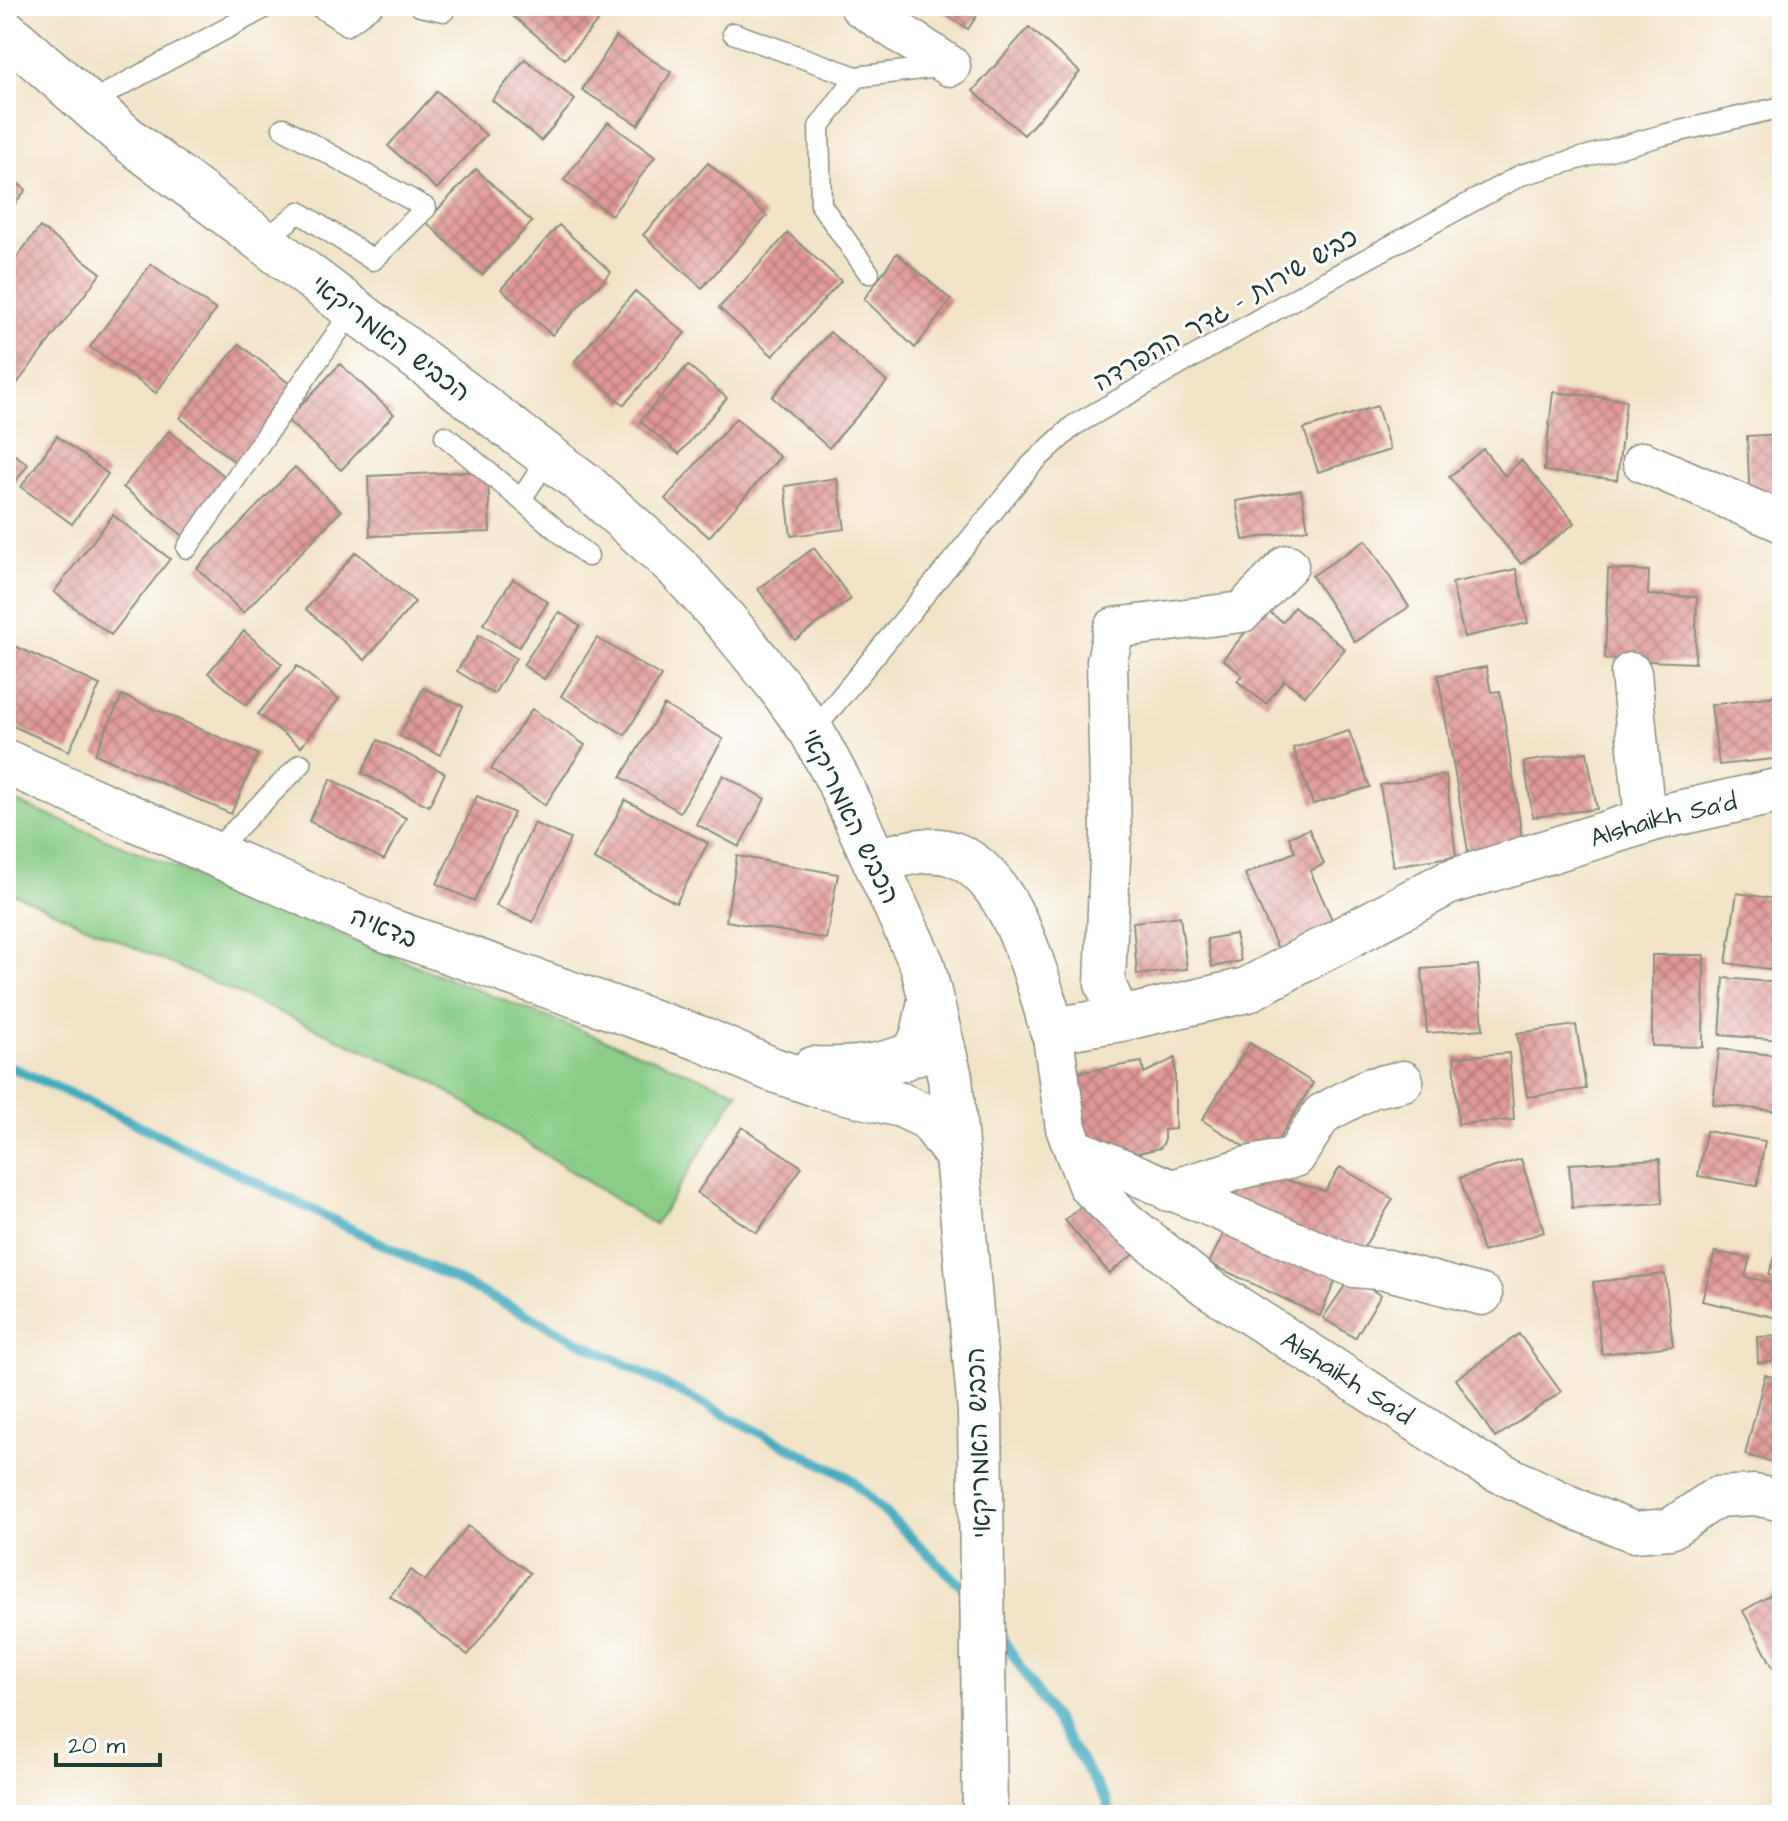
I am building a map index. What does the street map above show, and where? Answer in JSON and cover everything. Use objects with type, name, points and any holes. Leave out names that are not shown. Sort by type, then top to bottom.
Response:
[{"type":"main road","name":"הכביש האמריקאי","points":[[6,32],[129,140],[582,482],[675,565],[730,626],[812,732],[922,964],[950,1077],[980,1412],[985,1815]]},
{"type":"main road","name":"בדאיה","points":[[6,762],[387,930],[702,1039],[771,1069],[821,1086],[884,1101]]},
{"type":"main road","name":"Alshaikh Sa'd","points":[[875,861],[925,849],[952,853],[979,867],[1005,904],[1033,961],[1052,1030],[1121,1019],[1247,990],[1447,883],[1645,821],[1782,790]]},
{"type":"main road","points":[[771,1069],[860,1069],[900,1060],[915,1053],[923,1035],[930,999]]},
{"type":"main road","points":[[884,1101],[929,1097],[950,1077]]},
{"type":"main road","points":[[884,1101],[929,1118],[957,1156]]},
{"type":"street","points":[[860,6],[950,66]]},
{"type":"street","points":[[1643,462],[1782,522]]},
{"type":"street","points":[[1121,1019],[1105,984],[1111,833],[1107,661],[1114,628],[1242,612],[1288,565]]},
{"type":"street","points":[[1631,673],[1645,821]]},
{"type":"street","name":"Alshaikh Sa'd","points":[[1052,1030],[1066,1128],[1088,1185],[1126,1222],[1207,1287],[1484,1465],[1583,1512],[1634,1532],[1670,1529],[1717,1497],[1755,1495],[1782,1501]]},
{"type":"street","points":[[1169,1191],[1247,1167],[1295,1157],[1322,1114],[1371,1088],[1403,1081]]},
{"type":"street","points":[[1075,1149],[1354,1267],[1388,1270],[1482,1295]]},
{"type":"lane","points":[[87,104],[268,6]]},
{"type":"lane","points":[[318,6],[347,25],[373,6]]},
{"type":"lane","points":[[420,6],[444,11]]},
{"type":"lane","points":[[733,33],[856,77],[950,66]]},
{"type":"lane","points":[[856,77],[819,127],[821,205],[869,273]]},
{"type":"lane","name":"כביש שירות - גדר ההפרדה","points":[[812,732],[1031,465],[1073,426],[1329,279],[1521,175],[1663,135],[1782,107]]},
{"type":"lane","points":[[263,242],[299,212],[373,260],[426,208],[283,128]]},
{"type":"lane","points":[[187,548],[353,310]]},
{"type":"lane","points":[[445,436],[588,556]]},
{"type":"lane","points":[[521,499],[549,457]]},
{"type":"lane","points":[[212,853],[301,764]]},
{"type":"green space","points":[[6,798],[424,969],[738,1092],[655,1225],[426,1078],[6,890]]},
{"type":"building","points":[[501,6],[592,6],[603,15],[565,59]]},
{"type":"building","points":[[933,6],[983,6],[968,29]]},
{"type":"building","points":[[1029,27],[1080,72],[1024,135],[973,91]]},
{"type":"building","points":[[616,37],[671,72],[638,125],[582,90]]},
{"type":"building","points":[[525,59],[575,100],[541,141],[492,100]]},
{"type":"building","points":[[437,91],[486,135],[437,189],[388,146]]},
{"type":"building","points":[[608,122],[655,157],[612,215],[564,180]]},
{"type":"building","points":[[708,163],[767,216],[702,288],[643,235]]},
{"type":"building","points":[[476,169],[532,222],[482,275],[426,222]]},
{"type":"building","points":[[6,174],[26,190],[6,215]]},
{"type":"building","points":[[559,225],[611,272],[552,335],[501,289]]},
{"type":"building","points":[[40,227],[101,273],[6,398],[6,271]]},
{"type":"building","points":[[788,233],[841,281],[773,356],[719,308]]},
{"type":"building","points":[[897,253],[951,300],[915,348],[864,299]]},
{"type":"building","points":[[151,264],[216,310],[156,393],[90,347]]},
{"type":"building","points":[[635,291],[685,333],[624,405],[574,362]]},
{"type":"building","points":[[830,332],[887,382],[829,448],[772,397]]},
{"type":"building","points":[[239,344],[295,388],[236,463],[180,418]]},
{"type":"building","points":[[340,364],[394,414],[341,470],[287,420]]},
{"type":"building","points":[[688,365],[727,398],[679,454],[640,421]]},
{"type":"building","points":[[1553,392],[1626,400],[1617,480],[1544,471]]},
{"type":"building","points":[[1377,406],[1390,450],[1318,472],[1304,429]]},
{"type":"building","points":[[736,418],[780,457],[709,537],[665,499]]},
{"type":"building","points":[[169,431],[233,483],[187,539],[123,487]]},
{"type":"building","points":[[1782,434],[1782,501],[1750,503],[1747,436]]},
{"type":"building","points":[[57,436],[108,474],[72,524],[21,487]]},
{"type":"building","points":[[6,449],[28,464],[6,495]]},
{"type":"building","points":[[1483,449],[1505,476],[1521,460],[1575,523],[1521,564],[1449,477]]},
{"type":"building","points":[[295,467],[341,511],[243,613],[197,568]]},
{"type":"building","points":[[488,471],[490,532],[370,536],[368,476]]},
{"type":"building","points":[[837,478],[845,529],[791,536],[785,486]]},
{"type":"building","points":[[1301,490],[1308,529],[1243,540],[1236,501]]},
{"type":"building","points":[[113,515],[170,559],[111,635],[54,592]]},
{"type":"building","points":[[1366,540],[1409,607],[1355,642],[1312,576]]},
{"type":"building","points":[[814,548],[851,599],[795,640],[758,589]]},
{"type":"building","points":[[356,552],[415,602],[365,660],[306,609]]},
{"type":"building","points":[[1516,569],[1528,623],[1464,637],[1452,583]]},
{"type":"building","points":[[1608,569],[1649,571],[1648,595],[1697,597],[1695,663],[1605,659]]},
{"type":"building","points":[[513,579],[548,602],[519,647],[483,624]]},
{"type":"building","points":[[1294,607],[1345,649],[1305,696],[1284,680],[1266,704],[1237,681],[1242,675],[1223,659],[1265,609],[1283,622]]},
{"type":"building","points":[[559,612],[580,626],[544,679],[523,665]]},
{"type":"building","points":[[244,631],[282,664],[246,705],[208,673]]},
{"type":"building","points":[[479,635],[516,658],[494,694],[457,671]]},
{"type":"building","points":[[597,638],[661,676],[625,735],[561,696]]},
{"type":"building","points":[[6,642],[100,685],[69,751],[6,723]]},
{"type":"building","points":[[297,666],[339,699],[301,747],[258,714]]},
{"type":"building","points":[[1486,667],[1491,692],[1500,691],[1524,850],[1469,857],[1438,675]]},
{"type":"building","points":[[423,688],[463,706],[440,755],[400,736]]},
{"type":"building","points":[[122,695],[258,754],[231,814],[95,754]]},
{"type":"building","points":[[1774,696],[1782,758],[1719,765],[1711,705]]},
{"type":"building","points":[[664,705],[723,739],[680,812],[621,777]]},
{"type":"building","points":[[532,709],[585,745],[545,805],[491,769]]},
{"type":"building","points":[[1349,731],[1370,787],[1313,804],[1293,748]]},
{"type":"building","points":[[378,740],[445,773],[429,806],[362,773]]},
{"type":"building","points":[[1587,752],[1597,809],[1533,817],[1524,762]]},
{"type":"building","points":[[723,775],[765,799],[739,847],[696,824]]},
{"type":"building","points":[[1446,775],[1456,856],[1393,866],[1380,785]]},
{"type":"building","points":[[331,779],[406,818],[384,860],[309,821]]},
{"type":"building","points":[[477,796],[514,813],[474,901],[437,884]]},
{"type":"building","points":[[625,800],[708,843],[676,903],[594,859]]},
{"type":"building","points":[[534,823],[570,839],[533,922],[496,906]]},
{"type":"building","points":[[1309,829],[1324,864],[1310,871],[1334,924],[1278,949],[1245,874],[1295,852],[1289,837]]},
{"type":"building","points":[[737,856],[838,874],[826,939],[726,921]]},
{"type":"building","points":[[1737,893],[1782,900],[1782,971],[1726,963]]},
{"type":"building","points":[[1180,916],[1187,969],[1137,975],[1133,922]]},
{"type":"building","points":[[1235,934],[1241,961],[1212,967],[1207,939]]},
{"type":"building","points":[[1652,955],[1704,955],[1703,1047],[1652,1046]]},
{"type":"building","points":[[1478,965],[1483,1029],[1427,1033],[1422,969]]},
{"type":"building","points":[[1724,978],[1782,983],[1782,1040],[1720,1035]]},
{"type":"building","points":[[1576,1025],[1586,1089],[1527,1097],[1517,1033]]},
{"type":"building","points":[[1250,1043],[1313,1083],[1266,1160],[1202,1120]]},
{"type":"building","points":[[1719,1049],[1782,1056],[1782,1112],[1713,1104]]},
{"type":"building","points":[[1509,1053],[1514,1120],[1458,1124],[1454,1057]]},
{"type":"building","points":[[1175,1058],[1175,1129],[1164,1130],[1164,1142],[1160,1148],[1121,1157],[1080,1132],[1070,1074],[1142,1062],[1144,1073]]},
{"type":"building","points":[[742,1127],[802,1167],[757,1233],[697,1193]]},
{"type":"building","points":[[1706,1131],[1765,1141],[1757,1186],[1698,1176]]},
{"type":"building","points":[[1521,1159],[1544,1232],[1483,1252],[1460,1178]]},
{"type":"building","points":[[1660,1159],[1662,1203],[1572,1208],[1569,1164]]},
{"type":"building","points":[[1340,1167],[1393,1199],[1353,1265],[1201,1194],[1261,1173],[1325,1191]]},
{"type":"building","points":[[1087,1201],[1134,1254],[1109,1273],[1065,1220]]},
{"type":"building","points":[[1231,1218],[1341,1268],[1320,1316],[1209,1263]]},
{"type":"building","points":[[1782,1237],[1782,1278],[1769,1274]]},
{"type":"building","points":[[1715,1252],[1750,1258],[1745,1277],[1782,1285],[1782,1319],[1702,1301]]},
{"type":"building","points":[[1665,1274],[1673,1346],[1602,1354],[1593,1282]]},
{"type":"building","points":[[1350,1278],[1381,1295],[1355,1338],[1323,1318]]},
{"type":"building","points":[[1519,1334],[1561,1392],[1495,1438],[1456,1379]]},
{"type":"building","points":[[1782,1336],[1782,1361],[1758,1363],[1757,1337]]},
{"type":"building","points":[[1765,1375],[1782,1380],[1782,1464],[1745,1455]]},
{"type":"building","points":[[468,1526],[530,1573],[468,1655],[390,1596],[411,1570],[425,1581]]},
{"type":"building","points":[[1782,1589],[1782,1665],[1774,1669],[1743,1611]]},
{"type":"waterway","points":[[6,1065],[116,1114],[507,1305],[848,1477],[970,1594]]},
{"type":"waterway","points":[[998,1632],[1107,1801],[1111,1815]]}]
